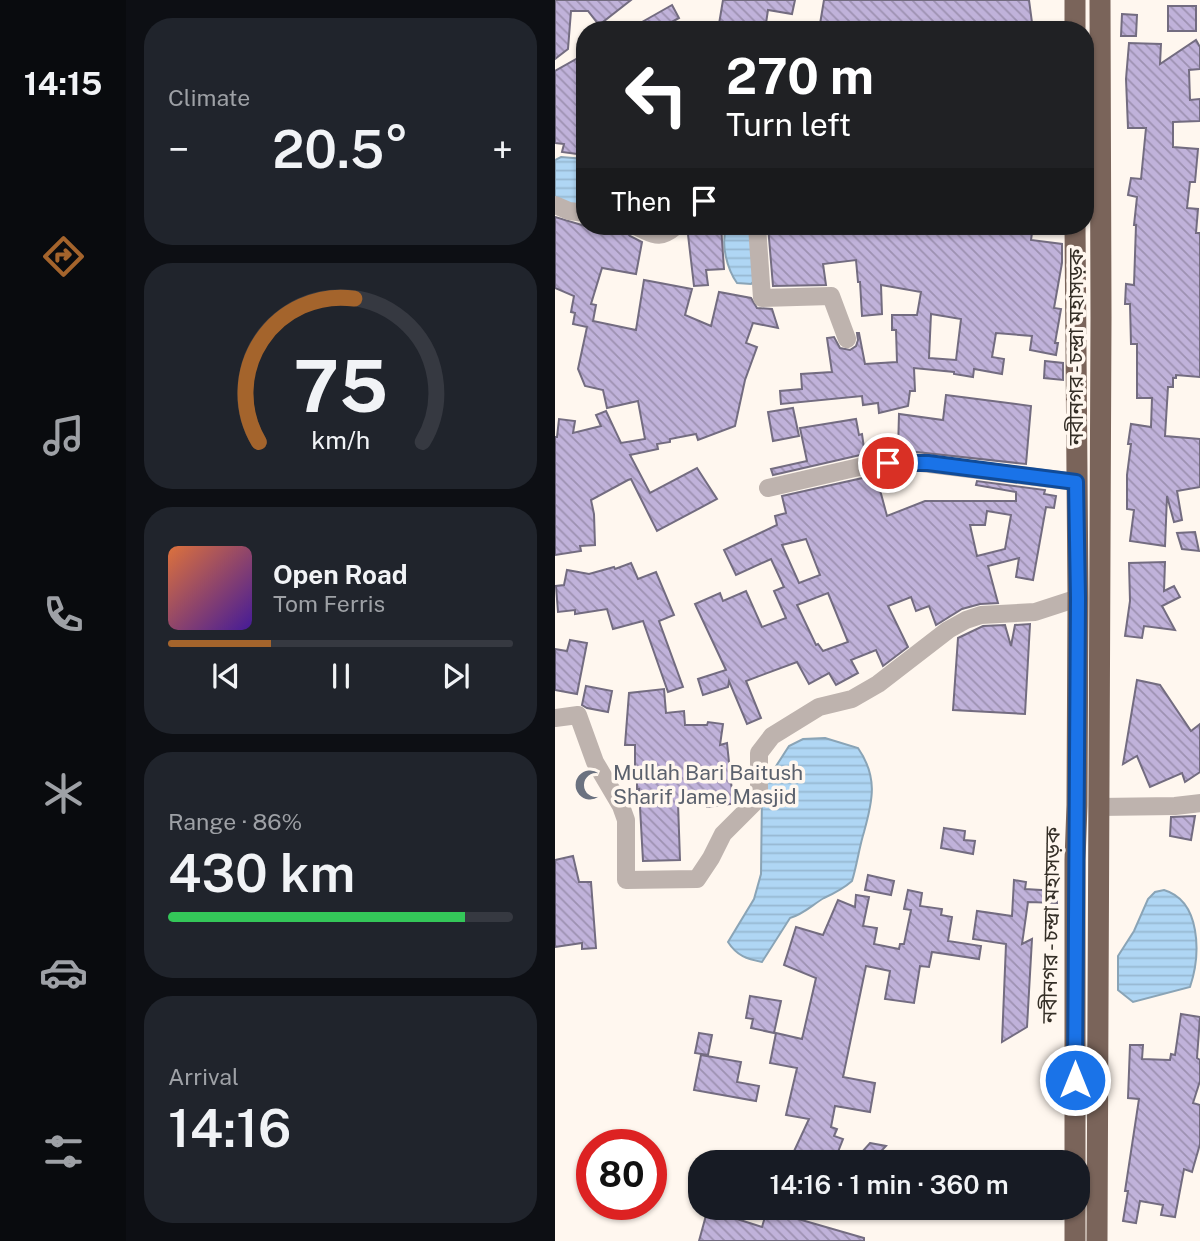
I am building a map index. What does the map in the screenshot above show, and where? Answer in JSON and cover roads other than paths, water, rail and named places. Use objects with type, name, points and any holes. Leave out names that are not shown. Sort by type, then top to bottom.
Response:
[{"type":"highway","points":[[1075,0],[1075,21]]},
{"type":"highway","name":"নবীনগর - চন্দ্রা মহাসড়ক","points":[[1097,1241],[1100,0]]},
{"type":"highway","name":"নবীনগর - চন্দ্রা মহাসড়ক","points":[[1075,235],[1078,598],[1075,1150]]},
{"type":"highway","points":[[1075,1220],[1075,1241]]},
{"type":"street","points":[[555,205],[576,212]]},
{"type":"street","points":[[758,235],[762,298],[831,296],[847,339]]},
{"type":"street","points":[[768,488],[872,464],[905,461],[1076,482]]},
{"type":"street","points":[[555,718],[578,715],[595,762],[621,806],[626,820],[626,880],[697,879],[723,834],[755,802],[759,789],[760,753],[772,736],[819,707],[852,699],[870,689],[966,620],[981,615],[1035,612],[1078,598]]},
{"type":"street","points":[[1099,807],[1200,803]]},
{"type":"water","points":[[561,157],[576,158],[576,206],[555,200],[555,160]]},
{"type":"water","points":[[725,235],[751,235],[754,281],[751,284],[737,283],[728,264]]},
{"type":"water","points":[[825,738],[858,748],[871,779],[870,809],[852,881],[790,918],[762,962],[747,958],[735,951],[728,942],[754,899],[761,874],[762,793],[789,746],[803,739]]},
{"type":"water","points":[[1164,890],[1185,905],[1191,917],[1196,945],[1194,974],[1190,987],[1133,1002],[1118,990],[1118,956],[1134,931],[1148,899],[1155,892]]},
{"type":"place","name":"Mullah Bari Baitush Sharif Jame Masjid","points":[[590,785]]}]
